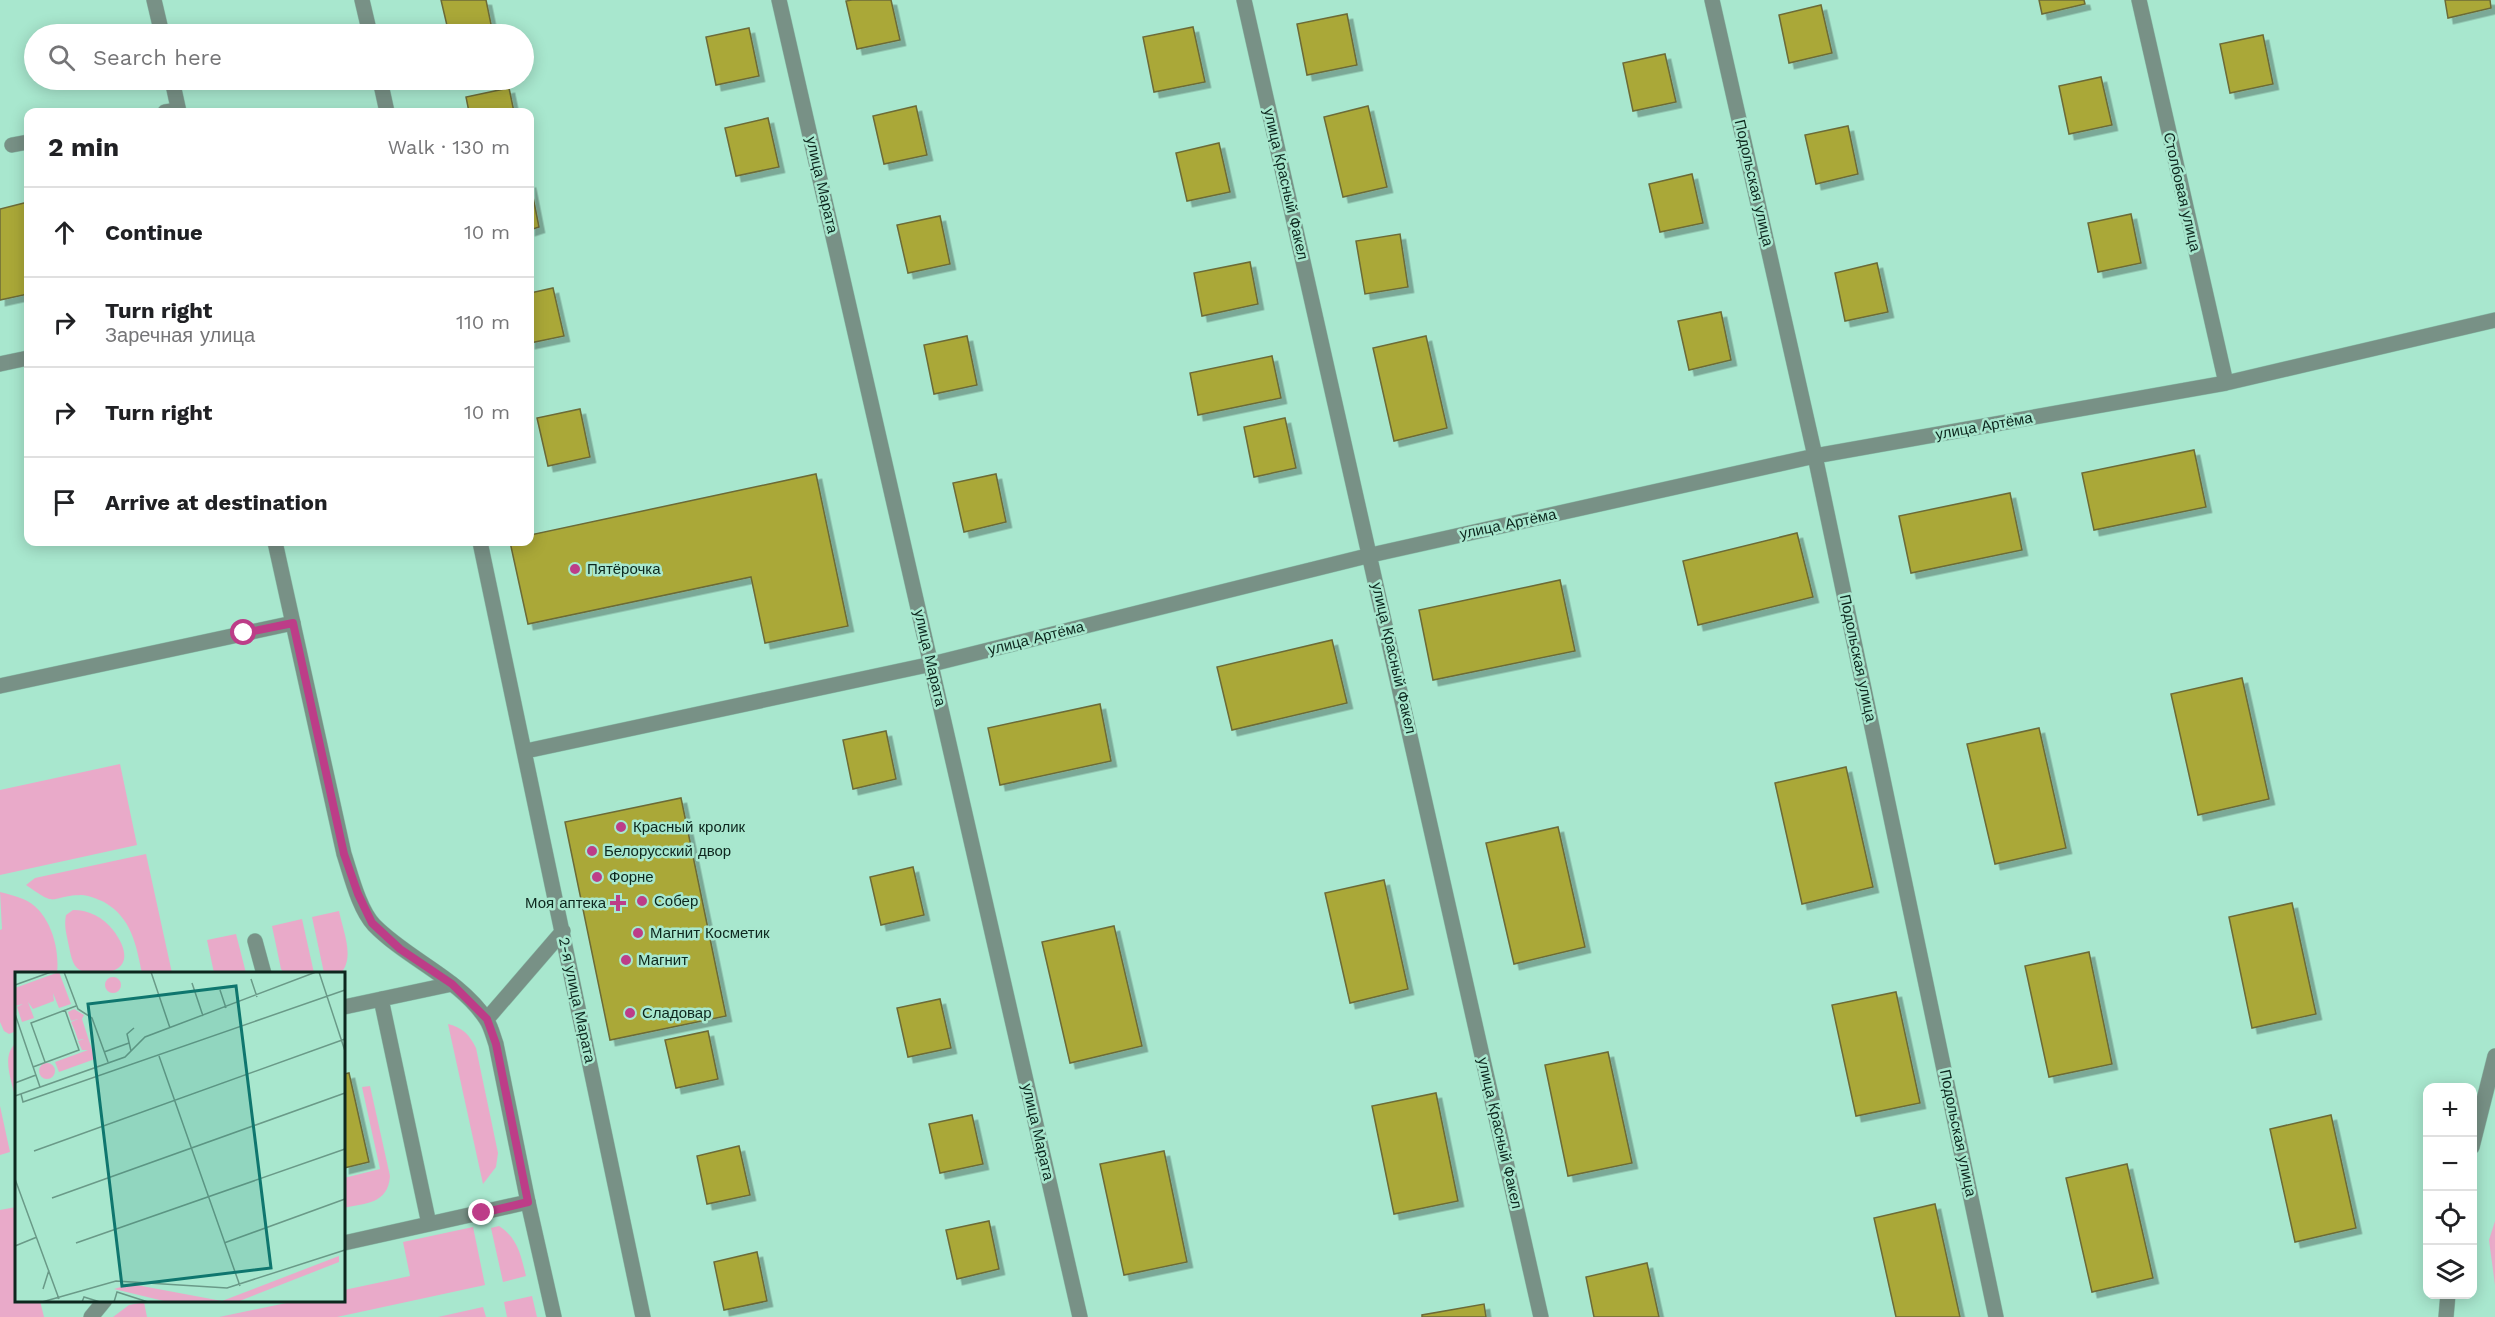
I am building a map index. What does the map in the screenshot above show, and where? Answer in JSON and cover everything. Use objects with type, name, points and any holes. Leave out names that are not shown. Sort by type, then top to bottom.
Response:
[{"type":"street","points":[[154,0],[160,24]]},
{"type":"street","points":[[362,0],[368,24]]},
{"type":"street","name":"улица Марата","points":[[780,0],[1080,1317]]},
{"type":"street","name":"улица Красный Факел","points":[[1244,0],[1541,1317]]},
{"type":"street","name":"Подольская улица","points":[[1712,0],[1815,456],[1996,1317]]},
{"type":"street","name":"Столбовая улица","points":[[2139,0],[2226,383]]},
{"type":"street","points":[[173,90],[174,108]]},
{"type":"street","points":[[382,90],[386,108]]},
{"type":"street","points":[[12,146],[24,143]]},
{"type":"street","name":"улица Артёма","points":[[526,751],[932,664],[1371,555],[1815,456],[2226,383],[2495,320]]},
{"type":"street","points":[[0,364],[24,359]]},
{"type":"street","points":[[276,546],[344,854],[358,894],[372,923],[400,949],[452,984],[487,1019],[496,1044],[554,1317]]},
{"type":"street","name":"2-я улица Марата","points":[[481,546],[526,751],[643,1317]]},
{"type":"street","points":[[0,686],[293,623]]},
{"type":"street","points":[[487,1019],[563,931]]},
{"type":"street","points":[[255,940],[263,972]]},
{"type":"street","points":[[345,1007],[452,984]]},
{"type":"street","points":[[381,999],[429,1224]]},
{"type":"street","points":[[2475,1137],[2495,1056]]},
{"type":"street","points":[[345,1243],[528,1202]]},
{"type":"street","points":[[2446,1317],[2448,1299]]},
{"type":"street","points":[[91,1317],[103,1302]]},
{"type":"shaded area","points":[[120,764],[137,845],[0,875],[0,790]]},
{"type":"shaded area","points":[[146,854],[172,972],[142,972],[135,942],[127,924],[113,908],[90,896],[49,899],[26,885],[35,878]]},
{"type":"shaded area","points":[[0,892],[23,899],[40,912],[55,942],[58,963],[57,972],[15,972],[15,1031],[9,1034],[4,1031],[0,1022],[0,930],[2,929]]},
{"type":"shaded area","points":[[73,910],[85,911],[105,921],[123,947],[124,955],[120,966],[105,972],[88,972],[77,968],[71,956],[65,925],[66,915]]},
{"type":"shaded area","points":[[339,911],[348,952],[342,972],[324,972],[312,917]]},
{"type":"shaded area","points":[[302,919],[314,972],[283,972],[272,926]]},
{"type":"shaded area","points":[[236,934],[246,972],[214,972],[207,940]]},
{"type":"shaded area","points":[[448,1024],[465,1032],[476,1048],[498,1153],[496,1167],[483,1184]]},
{"type":"shaded area","points":[[15,1044],[15,1097],[8,1063],[11,1049]]},
{"type":"shaded area","points":[[370,1086],[390,1176],[385,1192],[380,1197],[368,1203],[345,1208],[345,1178],[380,1169],[362,1087]]},
{"type":"shaded area","points":[[0,1106],[10,1152],[0,1155]]},
{"type":"shaded area","points":[[15,1207],[15,1302],[40,1302],[44,1317],[0,1317],[0,1210]]},
{"type":"shaded area","points":[[2495,1221],[2495,1285],[2489,1240]]},
{"type":"shaded area","points":[[499,1226],[515,1242],[526,1276],[503,1282],[491,1228]]},
{"type":"shaded area","points":[[473,1227],[485,1285],[337,1317],[219,1317],[291,1302],[345,1302],[345,1290],[410,1276],[403,1242]]},
{"type":"shaded area","points":[[532,1296],[537,1317],[507,1317],[504,1302]]},
{"type":"shaded area","points":[[144,1302],[147,1317],[113,1317],[129,1305]]},
{"type":"shaded area","points":[[483,1307],[486,1317],[438,1317]]},
{"type":"building","points":[[441,0],[486,0],[491,24],[447,24]]},
{"type":"building","points":[[891,0],[900,40],[857,49],[846,1]]},
{"type":"building","points":[[2039,0],[2084,0],[2085,4],[2042,14]]},
{"type":"building","points":[[2445,0],[2490,0],[2491,8],[2448,18]]},
{"type":"building","points":[[1821,5],[1832,53],[1789,63],[1779,15]]},
{"type":"building","points":[[1347,14],[1357,65],[1307,75],[1297,24]]},
{"type":"building","points":[[1193,27],[1205,82],[1154,92],[1143,37]]},
{"type":"building","points":[[749,28],[759,76],[716,85],[706,37]]},
{"type":"building","points":[[2263,35],[2273,84],[2230,93],[2220,44]]},
{"type":"building","points":[[1665,54],[1676,102],[1633,111],[1623,63]]},
{"type":"building","points":[[2101,77],[2112,125],[2069,134],[2059,86]]},
{"type":"building","points":[[509,90],[513,108],[468,108],[466,97]]},
{"type":"building","points":[[916,106],[927,155],[884,164],[873,116]]},
{"type":"building","points":[[1368,106],[1387,187],[1343,197],[1324,117]]},
{"type":"building","points":[[768,118],[779,167],[736,176],[725,128]]},
{"type":"building","points":[[1848,126],[1858,174],[1816,184],[1805,135]]},
{"type":"building","points":[[1219,143],[1230,192],[1187,201],[1176,153]]},
{"type":"building","points":[[1692,174],[1703,223],[1660,232],[1649,184]]},
{"type":"building","points":[[534,202],[539,227],[534,229]]},
{"type":"building","points":[[24,203],[24,295],[0,300],[0,209]]},
{"type":"building","points":[[2131,214],[2141,263],[2098,272],[2088,223]]},
{"type":"building","points":[[940,216],[950,264],[908,273],[897,225]]},
{"type":"building","points":[[1400,234],[1408,287],[1365,294],[1356,241]]},
{"type":"building","points":[[1250,262],[1258,304],[1202,316],[1194,273]]},
{"type":"building","points":[[1877,263],[1888,312],[1845,321],[1835,273]]},
{"type":"building","points":[[553,288],[564,336],[534,342],[534,292]]},
{"type":"building","points":[[1721,312],[1731,360],[1689,370],[1678,321]]},
{"type":"building","points":[[967,336],[977,385],[934,394],[924,345]]},
{"type":"building","points":[[1426,336],[1447,428],[1394,441],[1373,348]]},
{"type":"building","points":[[1272,356],[1281,398],[1198,415],[1190,373]]},
{"type":"building","points":[[580,409],[590,457],[548,466],[537,418]]},
{"type":"building","points":[[1285,418],[1296,468],[1254,477],[1244,427]]},
{"type":"building","points":[[2194,450],[2206,507],[2094,530],[2082,473]]},
{"type":"building","points":[[816,474],[848,626],[765,643],[751,577],[528,624],[511,546],[534,546],[534,534]]},
{"type":"building","points":[[996,474],[1006,522],[964,532],[953,483]]},
{"type":"building","points":[[2010,493],[2022,550],[1911,573],[1899,516]]},
{"type":"building","points":[[1797,533],[1813,597],[1698,625],[1683,561]]},
{"type":"building","points":[[1560,580],[1575,651],[1433,680],[1419,610]]},
{"type":"building","points":[[1332,640],[1347,703],[1232,730],[1217,667]]},
{"type":"building","points":[[2242,678],[2269,799],[2198,815],[2171,694]]},
{"type":"building","points":[[1100,704],[1111,761],[1000,785],[988,728]]},
{"type":"building","points":[[2039,728],[2066,848],[1995,864],[1967,744]]},
{"type":"building","points":[[886,731],[896,779],[853,789],[843,740]]},
{"type":"building","points":[[1846,767],[1873,887],[1802,904],[1775,783]]},
{"type":"building","name":"Собер","points":[[681,798],[726,1016],[610,1040],[565,822]]},
{"type":"building","points":[[1558,827],[1585,947],[1514,964],[1486,843]]},
{"type":"building","points":[[913,867],[924,915],[881,925],[870,877]]},
{"type":"building","points":[[1384,880],[1408,989],[1350,1003],[1325,893]]},
{"type":"building","points":[[2292,903],[2316,1014],[2252,1028],[2229,917]]},
{"type":"building","points":[[1114,926],[1142,1046],[1070,1063],[1042,942]]},
{"type":"building","points":[[2089,952],[2112,1064],[2049,1077],[2025,966]]},
{"type":"building","points":[[1896,992],[1920,1103],[1856,1116],[1832,1005]]},
{"type":"building","points":[[940,999],[951,1048],[908,1057],[897,1008]]},
{"type":"building","points":[[708,1031],[718,1079],[676,1088],[665,1040]]},
{"type":"building","points":[[1608,1052],[1632,1163],[1568,1176],[1545,1065]]},
{"type":"building","points":[[349,1073],[369,1162],[345,1168],[345,1074]]},
{"type":"building","points":[[1436,1093],[1458,1201],[1394,1214],[1372,1106]]},
{"type":"building","points":[[972,1115],[983,1164],[940,1173],[929,1124]]},
{"type":"building","points":[[2331,1115],[2356,1228],[2295,1242],[2270,1129]]},
{"type":"building","points":[[739,1146],[750,1195],[707,1204],[697,1156]]},
{"type":"building","points":[[1164,1151],[1187,1262],[1124,1275],[1100,1164]]},
{"type":"building","points":[[2127,1164],[2153,1278],[2092,1292],[2066,1178]]},
{"type":"building","points":[[1935,1204],[1960,1317],[1896,1317],[1874,1218]]},
{"type":"building","points":[[989,1221],[999,1269],[957,1279],[946,1230]]},
{"type":"building","points":[[757,1252],[767,1301],[724,1310],[714,1262]]},
{"type":"building","points":[[1647,1263],[1659,1317],[1594,1317],[1586,1277]]},
{"type":"building","points":[[1484,1304],[1486,1317],[1422,1317],[1422,1315]]},
{"type":"place","name":"Пятёрочка","points":[[575,569]]},
{"type":"place","name":"Красный кролик","points":[[621,827]]},
{"type":"place","name":"Белорусский двор","points":[[592,851]]},
{"type":"place","name":"Форне","points":[[597,877]]},
{"type":"place","name":"Собер","points":[[642,901]]},
{"type":"place","name":"Моя аптека","points":[[618,903]]},
{"type":"place","name":"Магнит Косметик","points":[[638,933]]},
{"type":"place","name":"Магнит","points":[[626,960]]},
{"type":"place","name":"Сладовар","points":[[630,1013]]},
{"type":"route","points":[[244,633],[293,623],[344,854],[358,894],[372,923],[400,949],[452,984],[487,1019],[496,1044],[528,1202],[482,1213]]}]
